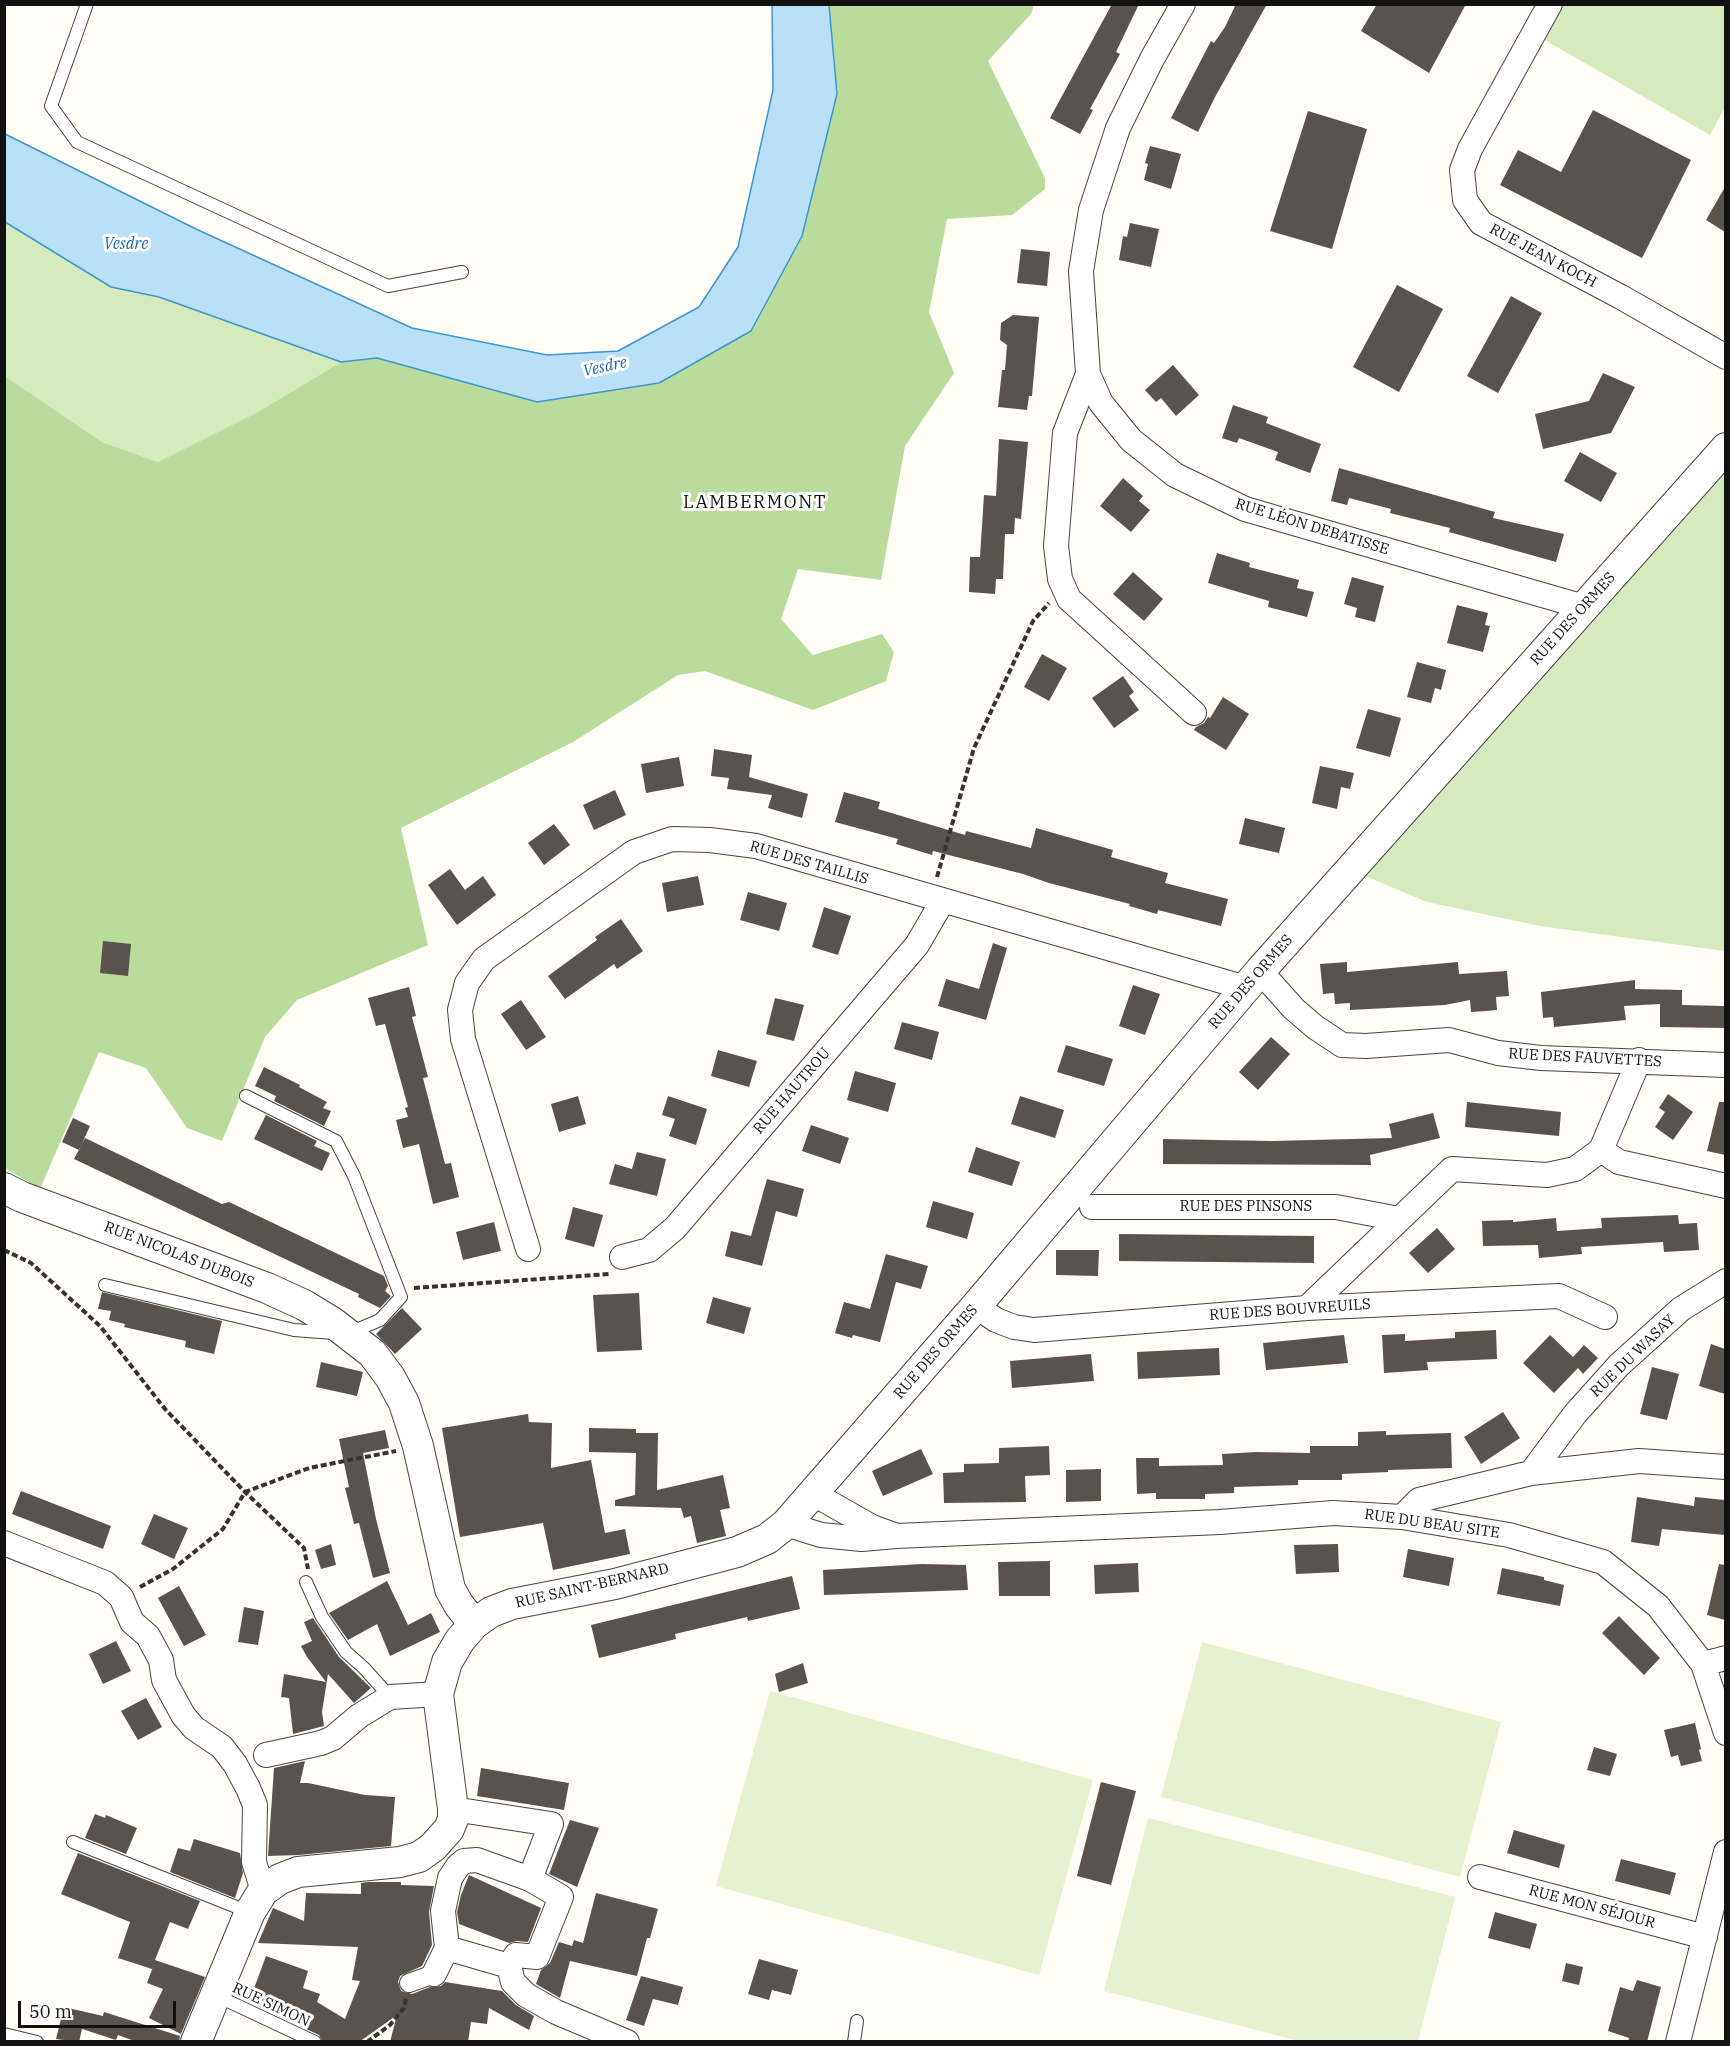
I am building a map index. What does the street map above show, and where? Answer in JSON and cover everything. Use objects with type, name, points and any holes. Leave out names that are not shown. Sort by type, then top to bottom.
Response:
[{"type":"street","name":"RUE LÉON DEBATISSE","points":[[1183,4],[1152,59],[1118,128],[1091,210],[1081,271],[1088,374],[1101,403],[1131,440],[1175,475],[1245,509],[1584,607]]},
{"type":"street","name":"RUE JEAN KOCH","points":[[1550,4],[1470,149],[1462,170],[1465,200],[1481,223],[1621,297],[1725,357]]},
{"type":"street","name":"RUE LÉON DEBATISSE","points":[[1088,374],[1065,433],[1056,546],[1060,579],[1069,599],[1194,713]]},
{"type":"street","name":"RUE DES ORMES","points":[[786,1524],[976,1306],[1253,980],[1725,448]]},
{"type":"street","name":"RUE DES TAILLIS","points":[[528,1249],[463,1039],[460,1010],[467,983],[484,959],[634,852],[672,839],[710,840],[756,846],[937,900],[1253,980]]},
{"type":"street","name":"RUE HAUTROU","points":[[622,1257],[649,1250],[675,1228],[917,945],[937,900]]},
{"type":"street","name":"RUE DES FAUVETTES","points":[[1253,980],[1315,1028],[1342,1045],[1366,1046],[1449,1040],[1498,1053],[1541,1058],[1725,1065]]},
{"type":"street","points":[[1307,1308],[1452,1168],[1547,1174],[1575,1169],[1601,1150],[1639,1060]]},
{"type":"street","points":[[1601,1150],[1619,1162],[1725,1186]]},
{"type":"street","name":"RUE NICOLAS DUBOIS","points":[[10,1196],[267,1288],[304,1305],[372,1353],[390,1377],[404,1403],[418,1446],[450,1588],[459,1605],[474,1624]]},
{"type":"street","name":"RUE DES PINSONS","points":[[1092,1207],[1336,1207],[1399,1219]]},
{"type":"street","name":"RUE DU WASAY","points":[[1531,1473],[1575,1414],[1619,1365],[1681,1309],[1725,1281]]},
{"type":"street","name":"RUE DES BOUVREUILS","points":[[976,1306],[996,1320],[1014,1327],[1034,1330],[1307,1308],[1559,1296],[1605,1317]]},
{"type":"street","points":[[1402,1517],[1419,1500],[1531,1473],[1639,1461],[1719,1466],[1725,1445]]},
{"type":"street","name":"RUE DU BEAU SITE","points":[[812,1493],[872,1527],[896,1536]]},
{"type":"street","name":"RUE DU BEAU SITE","points":[[786,1524],[821,1536],[862,1539],[1220,1522],[1333,1513],[1402,1517],[1509,1535],[1603,1562],[1658,1606],[1714,1661],[1725,1733]]},
{"type":"street","name":"RUE SAINT-BERNARD","points":[[257,1902],[280,1880],[298,1872],[400,1862],[419,1857],[433,1847],[449,1829],[453,1819],[453,1809],[438,1694],[447,1662],[460,1640],[474,1624],[491,1612],[512,1604],[615,1584],[737,1552],[767,1539],[786,1524]]},
{"type":"street","points":[[4,1543],[105,1583],[121,1598],[132,1622],[148,1636],[161,1660],[164,1680],[183,1715],[195,1728],[222,1747],[235,1764],[255,1805],[254,1862],[257,1902],[196,2042]]},
{"type":"street","points":[[266,1755],[321,1743],[333,1738],[359,1716],[390,1697],[438,1694]]},
{"type":"street","points":[[453,1809],[551,1824],[530,1879]]},
{"type":"street","points":[[433,1847],[458,1866]]},
{"type":"street","points":[[1678,2042],[1725,1852]]},
{"type":"street","points":[[409,1983],[434,1974],[447,1948],[443,1911],[450,1878],[458,1866],[465,1861],[477,1860],[530,1879],[561,1897],[537,1958],[516,1954],[509,1966],[513,1982],[525,1995],[556,2012],[627,2042]]},
{"type":"street","name":"RUE MON SÉJOUR","points":[[1480,1877],[1705,1937]]},
{"type":"street","points":[[447,1948],[509,1966]]},
{"type":"lane","points":[[87,4],[51,106],[77,142],[388,286],[462,272]]},
{"type":"lane","points":[[105,1284],[294,1330],[347,1334],[380,1320],[401,1297],[354,1176],[336,1141],[246,1096]]},
{"type":"lane","points":[[306,1582],[322,1617],[346,1652],[390,1697]]},
{"type":"lane","points":[[74,1842],[257,1902]]},
{"type":"lane","name":"RUE SIMON","points":[[215,1995],[315,2042]]},
{"type":"lane","points":[[854,2042],[857,2021]]},
{"type":"lane","points":[[4,2034],[37,2042]]},
{"type":"path","points":[[937,900],[974,748],[1033,621],[1064,586]]},
{"type":"path","points":[[4,1250],[31,1263],[100,1326],[165,1409],[245,1492],[304,1548],[308,1569],[306,1582]]},
{"type":"path","points":[[401,1297],[416,1287],[612,1274],[622,1257]]},
{"type":"path","points":[[121,1598],[173,1569],[223,1529],[245,1492],[309,1468],[418,1446]]},
{"type":"path","points":[[367,2042],[390,2025],[404,2008],[409,1983]]},
{"type":"green space","points":[[829,5],[1034,5],[1031,14],[988,61],[1045,178],[1045,189],[1012,215],[947,219],[929,312],[954,373],[905,446],[881,580],[798,569],[781,619],[813,655],[882,634],[894,652],[886,681],[813,710],[705,671],[678,675],[573,742],[401,828],[428,945],[297,1000],[265,1037],[222,1141],[187,1128],[146,1068],[99,1052],[40,1189],[5,1168],[5,376],[102,442],[158,462],[256,413],[341,362],[377,358],[537,402],[751,331]]},
{"type":"green space","points":[[1563,5],[1725,5],[1725,107],[1710,135],[1543,39]]},
{"type":"green space","points":[[4,222],[111,287],[159,297],[341,362],[256,413],[158,462],[102,442],[5,376]]},
{"type":"green space","points":[[1725,470],[1725,951],[1540,926],[1427,902],[1358,873]]},
{"type":"green space","points":[[1202,1642],[1501,1722],[1460,1877],[1161,1797]]},
{"type":"green space","points":[[770,1691],[1093,1780],[1039,1975],[716,1886]]},
{"type":"green space","points":[[1148,1818],[1455,1897],[1418,2041],[1299,2041],[1104,1991]]},
{"type":"water","name":"Vesdre","points":[[772,5],[829,5],[837,94],[802,236],[751,331],[659,383],[537,402],[377,358],[341,362],[159,297],[111,287],[5,222],[5,134],[196,229],[412,328],[547,355],[618,351],[699,307],[738,247],[773,90]]},
{"type":"building","points":[[1112,4],[1139,4],[1116,52],[1120,54],[1090,109],[1093,110],[1080,134],[1050,118]]},
{"type":"building","points":[[1236,4],[1267,4],[1198,132],[1171,118],[1211,41],[1214,43],[1225,27]]},
{"type":"building","points":[[1377,4],[1466,4],[1429,73],[1361,31]]},
{"type":"building","points":[[1593,110],[1691,160],[1642,258],[1500,185],[1518,150],[1561,172]]},
{"type":"building","points":[[1308,111],[1367,129],[1332,249],[1270,231]]},
{"type":"building","points":[[1150,146],[1181,154],[1171,189],[1144,180],[1148,164],[1145,163]]},
{"type":"building","points":[[1725,187],[1725,232],[1706,220]]},
{"type":"building","points":[[1130,223],[1159,229],[1151,267],[1119,260],[1123,236],[1127,237]]},
{"type":"building","points":[[1021,249],[1050,252],[1047,286],[1017,283]]},
{"type":"building","points":[[1397,285],[1443,309],[1399,392],[1353,367]]},
{"type":"building","points":[[1511,296],[1542,313],[1498,393],[1467,376]]},
{"type":"building","points":[[1013,315],[1039,317],[1032,396],[1029,396],[1027,410],[998,407],[1007,345],[1000,340],[1001,323]]},
{"type":"building","points":[[1173,365],[1199,395],[1176,416],[1161,398],[1156,402],[1145,390]]},
{"type":"building","points":[[1603,373],[1635,387],[1611,433],[1543,449],[1535,414],[1589,401]]},
{"type":"building","points":[[1233,405],[1268,417],[1266,423],[1321,444],[1310,473],[1275,460],[1278,452],[1239,438],[1237,443],[1222,438]]},
{"type":"building","points":[[999,439],[1028,442],[1021,519],[1015,518],[1014,534],[1005,534],[1003,579],[996,579],[995,594],[969,592],[970,557],[980,557],[984,495],[996,496]]},
{"type":"building","points":[[1580,452],[1617,473],[1601,502],[1564,481]]},
{"type":"building","points":[[1339,468],[1495,512],[1493,518],[1564,534],[1556,562],[1449,532],[1450,528],[1390,513],[1391,509],[1349,498],[1347,505],[1331,501]]},
{"type":"building","points":[[1123,478],[1143,496],[1139,501],[1150,510],[1131,532],[1100,506]]},
{"type":"building","points":[[1217,553],[1250,563],[1249,567],[1299,580],[1297,588],[1314,592],[1307,617],[1268,607],[1269,601],[1208,583]]},
{"type":"building","points":[[1133,572],[1163,599],[1144,621],[1113,594]]},
{"type":"building","points":[[1352,577],[1384,586],[1375,622],[1355,617],[1357,608],[1344,604]]},
{"type":"building","points":[[1457,605],[1488,613],[1485,625],[1490,626],[1483,652],[1447,643]]},
{"type":"building","points":[[1042,654],[1067,668],[1049,701],[1024,687]]},
{"type":"building","points":[[1417,662],[1446,670],[1441,690],[1435,688],[1431,703],[1407,697]]},
{"type":"building","points":[[1123,676],[1134,692],[1129,696],[1139,710],[1114,728],[1092,698]]},
{"type":"building","points":[[1223,697],[1249,714],[1226,750],[1194,730],[1208,717],[1210,718]]},
{"type":"building","points":[[1368,709],[1401,718],[1390,757],[1356,748]]},
{"type":"building","points":[[714,749],[752,755],[749,777],[808,794],[802,818],[768,808],[772,795],[727,789],[729,778],[711,776]]},
{"type":"building","points":[[679,757],[684,786],[646,793],[641,764]]},
{"type":"building","points":[[1320,766],[1354,773],[1350,789],[1341,787],[1337,809],[1312,803]]},
{"type":"building","points":[[615,790],[626,815],[594,830],[583,805]]},
{"type":"building","points":[[844,792],[880,802],[878,809],[965,835],[966,831],[1031,848],[1036,828],[1113,850],[1111,857],[1168,873],[1165,883],[1228,899],[1221,926],[1158,910],[1157,914],[1129,906],[1130,904],[1023,874],[933,851],[932,855],[896,844],[898,839],[835,822]]},
{"type":"building","points":[[1245,818],[1285,828],[1279,853],[1239,844]]},
{"type":"building","points":[[554,824],[570,845],[544,865],[528,843]]},
{"type":"building","points":[[450,869],[465,890],[483,876],[496,895],[457,925],[428,885]]},
{"type":"building","points":[[698,876],[704,905],[667,912],[662,883]]},
{"type":"building","points":[[748,892],[787,903],[779,931],[740,920]]},
{"type":"building","points":[[824,907],[851,916],[838,955],[812,947]]},
{"type":"building","points":[[621,919],[643,951],[617,969],[614,964],[565,999],[548,976],[597,940],[595,937]]},
{"type":"building","points":[[103,941],[131,944],[128,976],[100,973]]},
{"type":"building","points":[[993,943],[1007,948],[986,1020],[938,1006],[946,979],[979,989]]},
{"type":"building","points":[[1347,962],[1347,972],[1458,962],[1459,974],[1507,971],[1509,996],[1496,997],[1497,1010],[1486,1011],[1471,1012],[1470,1000],[1445,1005],[1350,1010],[1350,1003],[1335,1004],[1334,993],[1323,994],[1320,964]]},
{"type":"building","points":[[1635,980],[1635,989],[1682,990],[1682,1005],[1725,1006],[1725,1028],[1660,1027],[1660,1004],[1624,1006],[1626,1020],[1554,1027],[1553,1017],[1543,1018],[1541,992]]},
{"type":"building","points":[[1133,985],[1160,994],[1145,1035],[1119,1026]]},
{"type":"building","points":[[409,987],[416,1016],[412,1017],[428,1077],[423,1078],[445,1164],[451,1163],[459,1197],[433,1204],[419,1144],[403,1148],[396,1120],[408,1117],[405,1108],[408,1107],[385,1024],[376,1026],[368,998]]},
{"type":"building","points":[[775,998],[804,1005],[794,1041],[766,1034]]},
{"type":"building","points":[[521,1000],[546,1037],[526,1050],[501,1014]]},
{"type":"building","points":[[902,1022],[939,1032],[932,1060],[894,1049]]},
{"type":"building","points":[[1271,1037],[1290,1054],[1258,1090],[1239,1072]]},
{"type":"building","points":[[1066,1045],[1113,1059],[1104,1086],[1057,1072]]},
{"type":"building","points":[[718,1050],[757,1061],[749,1087],[711,1076]]},
{"type":"building","points":[[264,1067],[327,1102],[323,1108],[331,1111],[324,1126],[274,1101],[276,1096],[255,1086]]},
{"type":"building","points":[[855,1071],[896,1083],[888,1112],[847,1100]]},
{"type":"building","points":[[1668,1094],[1693,1112],[1673,1140],[1655,1127],[1665,1112],[1659,1108]]},
{"type":"building","points":[[578,1096],[586,1124],[559,1132],[551,1104]]},
{"type":"building","points":[[668,1096],[707,1109],[696,1145],[669,1136],[675,1119],[662,1115]]},
{"type":"building","points":[[1020,1096],[1064,1110],[1055,1138],[1011,1124]]},
{"type":"building","points":[[1467,1102],[1561,1112],[1559,1136],[1465,1127]]},
{"type":"building","points":[[1719,1102],[1725,1102],[1725,1155],[1707,1151]]},
{"type":"building","points":[[1433,1113],[1440,1138],[1370,1155],[1371,1165],[1163,1164],[1163,1139],[1272,1141],[1392,1138],[1389,1124]]},
{"type":"building","points":[[266,1115],[317,1141],[314,1146],[330,1153],[322,1171],[254,1139]]},
{"type":"building","points":[[73,1118],[90,1126],[79,1150],[62,1142]]},
{"type":"building","points":[[811,1125],[849,1138],[840,1164],[802,1151]]},
{"type":"building","points":[[85,1138],[222,1204],[229,1202],[384,1276],[388,1286],[385,1291],[391,1296],[380,1308],[358,1297],[359,1294],[74,1159]]},
{"type":"building","points":[[976,1147],[1020,1162],[1012,1186],[968,1172]]},
{"type":"building","points":[[637,1152],[666,1159],[657,1196],[609,1184],[615,1164],[632,1169]]},
{"type":"building","points":[[767,1179],[804,1189],[797,1217],[776,1211],[762,1266],[725,1256],[731,1231],[751,1236]]},
{"type":"building","points":[[933,1201],[974,1213],[967,1239],[926,1227]]},
{"type":"building","points":[[573,1207],[603,1215],[594,1247],[565,1239]]},
{"type":"building","points":[[1678,1215],[1679,1224],[1697,1223],[1699,1250],[1664,1252],[1663,1242],[1581,1247],[1582,1254],[1539,1258],[1538,1245],[1483,1246],[1482,1221],[1513,1220],[1513,1222],[1556,1218],[1557,1231],[1602,1228],[1601,1218]]},
{"type":"building","points":[[494,1222],[501,1251],[463,1260],[456,1232]]},
{"type":"building","points":[[1437,1228],[1455,1249],[1428,1273],[1409,1253]]},
{"type":"building","points":[[1119,1234],[1314,1236],[1314,1263],[1119,1261]]},
{"type":"building","points":[[1056,1250],[1099,1250],[1098,1276],[1056,1275]]},
{"type":"building","points":[[886,1254],[928,1266],[921,1289],[896,1282],[880,1342],[835,1333],[844,1302],[870,1309]]},
{"type":"building","points":[[102,1292],[222,1321],[214,1354],[185,1347],[186,1341],[124,1327],[125,1324],[109,1320],[111,1311],[98,1309]]},
{"type":"building","points":[[639,1293],[642,1350],[597,1352],[593,1295]]},
{"type":"building","points":[[713,1297],[751,1308],[744,1334],[706,1323]]},
{"type":"building","points":[[402,1308],[422,1329],[395,1354],[376,1334]]},
{"type":"building","points":[[1496,1330],[1497,1359],[1427,1362],[1428,1370],[1384,1373],[1382,1335],[1405,1334],[1405,1341],[1455,1338],[1455,1332]]},
{"type":"building","points":[[1344,1335],[1348,1363],[1266,1370],[1263,1343]]},
{"type":"building","points":[[1550,1335],[1573,1357],[1584,1345],[1598,1358],[1583,1374],[1578,1368],[1554,1393],[1523,1363]]},
{"type":"building","points":[[1711,1344],[1725,1349],[1725,1394],[1699,1386]]},
{"type":"building","points":[[1219,1348],[1220,1375],[1138,1379],[1137,1352]]},
{"type":"building","points":[[1091,1354],[1094,1381],[1012,1388],[1010,1361]]},
{"type":"building","points":[[321,1362],[363,1372],[357,1396],[316,1387]]},
{"type":"building","points":[[1652,1367],[1679,1374],[1667,1420],[1640,1414]]},
{"type":"building","points":[[1503,1412],[1520,1438],[1481,1464],[1464,1437]]},
{"type":"building","points":[[528,1414],[529,1422],[552,1423],[551,1468],[591,1460],[605,1533],[625,1529],[630,1554],[553,1570],[543,1523],[460,1537],[442,1428]]},
{"type":"building","points":[[589,1428],[636,1429],[636,1433],[658,1433],[657,1490],[723,1475],[730,1508],[720,1510],[726,1536],[697,1543],[691,1516],[684,1518],[681,1508],[615,1506],[615,1500],[635,1495],[636,1453],[589,1452]]},
{"type":"building","points":[[385,1430],[389,1448],[363,1453],[376,1519],[390,1573],[373,1578],[359,1523],[354,1524],[345,1488],[349,1487],[339,1439]]},
{"type":"building","points":[[1386,1431],[1386,1435],[1451,1433],[1452,1468],[1342,1474],[1342,1480],[1298,1480],[1298,1485],[1234,1487],[1234,1493],[1205,1494],[1205,1499],[1156,1499],[1156,1493],[1137,1494],[1136,1458],[1159,1458],[1159,1466],[1223,1465],[1222,1454],[1310,1453],[1310,1446],[1358,1446],[1358,1432]]},
{"type":"building","points":[[1049,1446],[1050,1475],[1025,1476],[1026,1502],[944,1503],[943,1473],[964,1472],[964,1464],[999,1463],[999,1448]]},
{"type":"building","points":[[921,1449],[933,1474],[883,1496],[872,1471]]},
{"type":"building","points":[[1101,1469],[1101,1501],[1066,1502],[1066,1470]]},
{"type":"building","points":[[21,1491],[111,1526],[103,1549],[12,1514]]},
{"type":"building","points":[[1637,1497],[1694,1506],[1695,1497],[1725,1500],[1725,1535],[1662,1529],[1659,1546],[1631,1542]]},
{"type":"building","points":[[154,1514],[188,1528],[174,1559],[141,1544]]},
{"type":"building","points":[[331,1544],[336,1565],[321,1569],[315,1550]]},
{"type":"building","points":[[1338,1544],[1339,1572],[1296,1574],[1294,1545]]},
{"type":"building","points":[[1408,1549],[1454,1558],[1449,1586],[1403,1577]]},
{"type":"building","points":[[1050,1561],[1050,1596],[999,1596],[998,1562]]},
{"type":"building","points":[[1138,1563],[1139,1592],[1095,1594],[1094,1565]]},
{"type":"building","points":[[922,1564],[966,1565],[968,1590],[824,1595],[823,1570]]},
{"type":"building","points":[[1719,1564],[1725,1565],[1725,1620],[1707,1615]]},
{"type":"building","points":[[1502,1568],[1544,1577],[1544,1580],[1564,1585],[1560,1606],[1497,1594]]},
{"type":"building","points":[[792,1576],[800,1609],[748,1621],[747,1617],[675,1634],[676,1639],[599,1658],[591,1625]]},
{"type":"building","points":[[387,1581],[408,1625],[431,1613],[440,1632],[390,1656],[377,1624],[348,1640],[329,1613]]},
{"type":"building","points":[[179,1586],[206,1635],[184,1646],[158,1598]]},
{"type":"building","points":[[244,1607],[264,1611],[258,1645],[238,1642]]},
{"type":"building","points":[[1619,1616],[1660,1658],[1644,1675],[1602,1633]]},
{"type":"building","points":[[313,1618],[339,1657],[371,1688],[354,1703],[328,1674],[322,1712],[324,1726],[293,1734],[289,1698],[281,1697],[284,1674],[326,1682],[301,1646],[312,1641],[304,1622]]},
{"type":"building","points":[[116,1641],[131,1671],[103,1684],[89,1654]]},
{"type":"building","points":[[803,1663],[808,1683],[779,1692],[775,1674]]},
{"type":"building","points":[[146,1698],[162,1727],[138,1740],[121,1711]]},
{"type":"building","points":[[1695,1723],[1702,1761],[1681,1766],[1678,1755],[1671,1757],[1664,1730]]},
{"type":"building","points":[[1594,1747],[1617,1754],[1610,1776],[1587,1770]]},
{"type":"building","points":[[305,1761],[300,1783],[365,1795],[395,1797],[391,1846],[268,1856],[274,1768]]},
{"type":"building","points":[[481,1768],[569,1783],[564,1810],[477,1796]]},
{"type":"building","points":[[1101,1782],[1136,1791],[1111,1885],[1077,1876]]},
{"type":"building","points":[[95,1814],[105,1818],[106,1815],[137,1828],[126,1854],[85,1838]]},
{"type":"building","points":[[570,1820],[599,1828],[577,1887],[549,1874]]},
{"type":"building","points":[[1514,1830],[1565,1845],[1559,1868],[1507,1853]]},
{"type":"building","points":[[194,1839],[240,1853],[243,1873],[235,1898],[170,1872],[178,1848],[190,1851]]},
{"type":"building","points":[[78,1853],[200,1901],[188,1929],[170,1922],[155,1960],[205,1977],[181,2034],[149,2018],[163,1989],[147,1983],[154,1964],[152,1969],[118,1958],[130,1922],[61,1894]]},
{"type":"building","points":[[1621,1859],[1676,1873],[1670,1895],[1615,1881]]},
{"type":"building","points":[[469,1875],[541,1908],[528,1942],[509,1943],[459,1924],[457,1912]]},
{"type":"building","points":[[401,1882],[401,1885],[434,1886],[429,1912],[432,1945],[422,1966],[400,1976],[398,1982],[401,1991],[412,1994],[430,1987],[441,1986],[445,1982],[502,1991],[516,2005],[534,2016],[529,2030],[489,2008],[487,2024],[471,2022],[468,2042],[390,2042],[397,2015],[359,2042],[323,2042],[319,2035],[249,2002],[266,1956],[308,1971],[303,1988],[320,1994],[317,2002],[345,2019],[360,1981],[352,1980],[358,1947],[258,1943],[273,1908],[304,1921],[306,1893],[361,1894],[361,1883]]},
{"type":"building","points":[[596,1893],[658,1909],[650,1938],[647,1938],[637,1976],[570,1961],[560,1998],[536,1984],[541,1970],[550,1963],[559,1942],[572,1946],[574,1940],[583,1943]]},
{"type":"building","points":[[1495,1912],[1537,1924],[1530,1949],[1488,1938]]},
{"type":"building","points":[[759,1959],[798,1970],[791,1995],[772,1990],[769,2000],[748,1994]]},
{"type":"building","points":[[1566,1963],[1583,1967],[1579,1985],[1562,1981]]},
{"type":"building","points":[[641,1976],[683,1987],[678,2005],[653,1999],[644,2026],[626,2020]]},
{"type":"building","points":[[1637,1980],[1661,1987],[1647,2042],[1628,2042],[1629,2038],[1608,2031],[1620,1987],[1633,1991]]},
{"type":"building","points":[[64,2007],[103,2016],[104,2012],[180,2036],[179,2042],[137,2042],[118,2035],[116,2040],[82,2029],[79,2042],[56,2039]]},
{"type":"district","name":"LAMBERMONT","points":[[755,503]]}]
